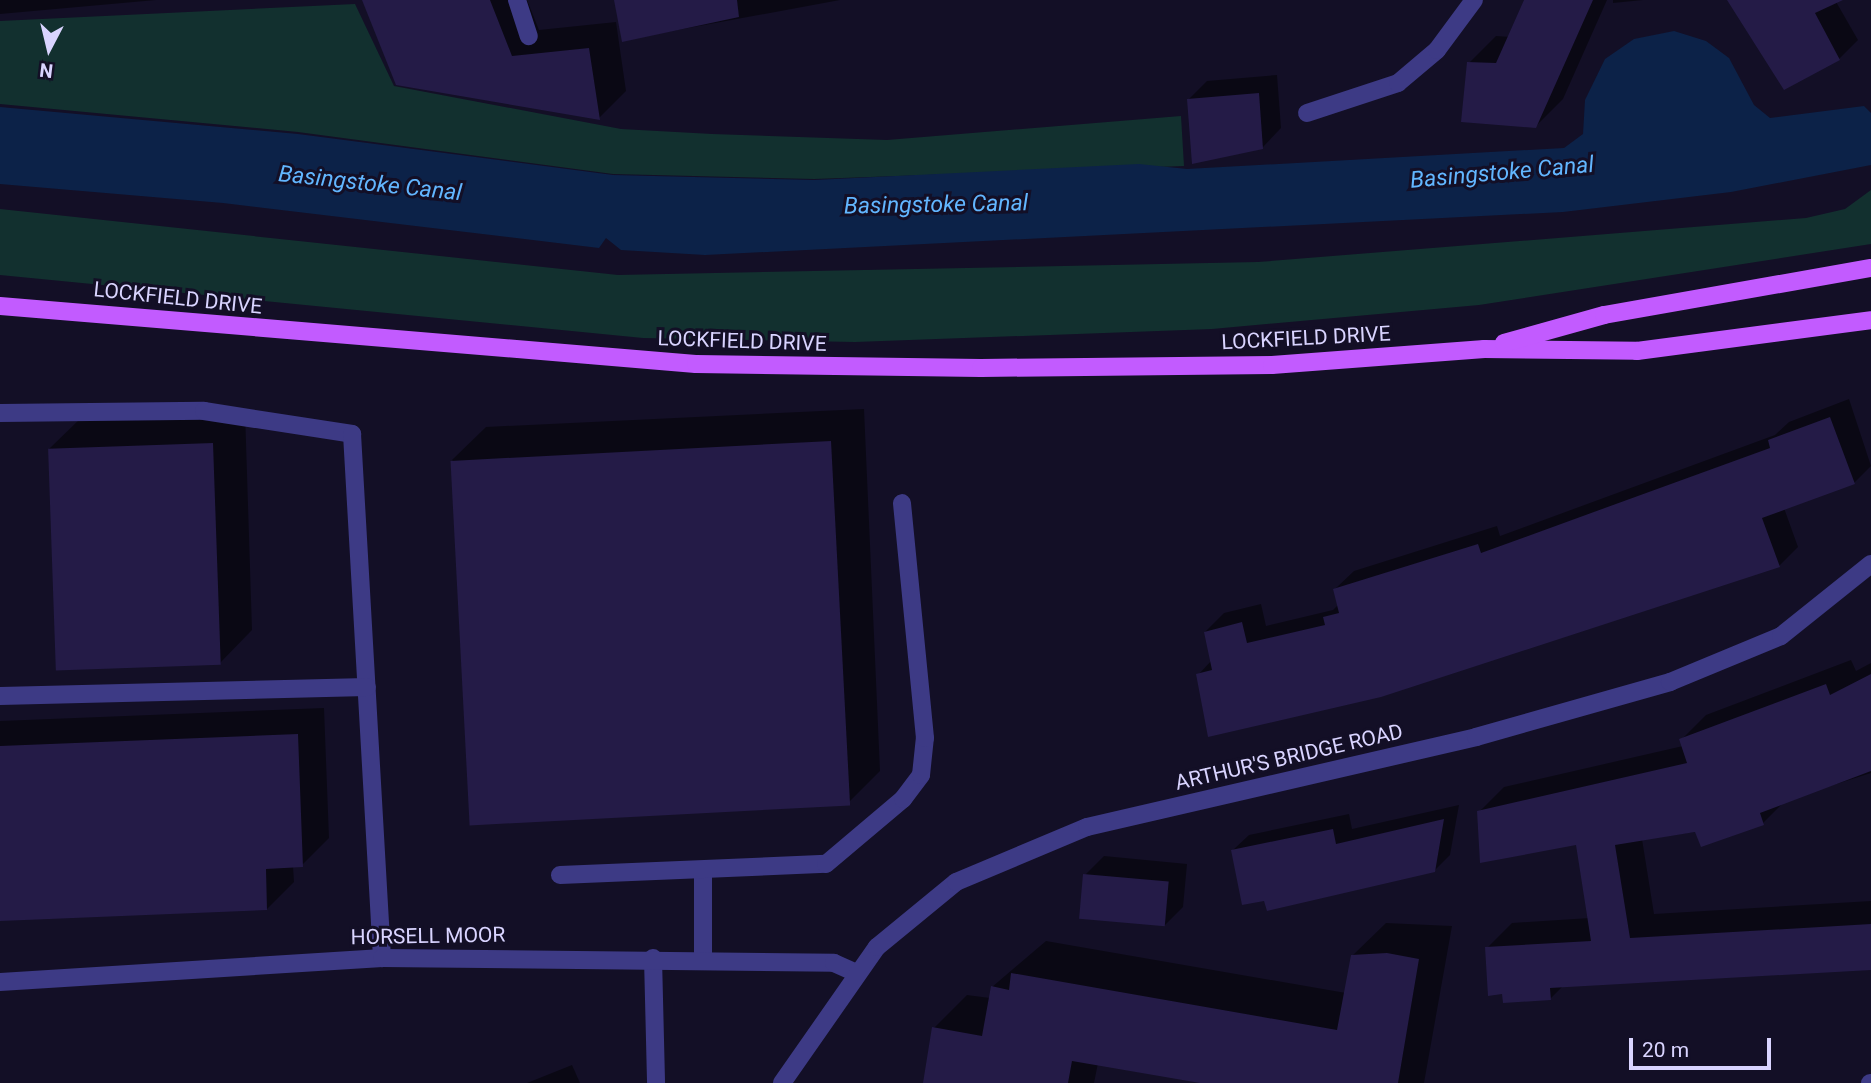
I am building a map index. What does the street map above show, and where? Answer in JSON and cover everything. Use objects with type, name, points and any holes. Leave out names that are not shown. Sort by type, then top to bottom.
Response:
[{"type":"main road","name":"LOCKFIELD DRIVE","points":[[1484,349],[1604,315],[1871,268]]},
{"type":"main road","name":"LOCKFIELD DRIVE","points":[[0,306],[696,363],[1120,369],[1484,349],[1637,351],[1871,320]]},
{"type":"street","points":[[517,0],[529,36]]},
{"type":"street","points":[[1307,113],[1398,83],[1437,50],[1474,0]]},
{"type":"street","points":[[0,413],[204,411],[352,434],[382,958]]},
{"type":"street","points":[[560,875],[826,864],[903,799],[921,775],[925,738],[902,503]]},
{"type":"street","name":"ARTHUR'S BRIDGE ROAD","points":[[788,1081],[856,973],[919,908],[956,882],[1042,842],[1488,734],[1670,682],[1781,636],[1871,564]]},
{"type":"street","points":[[0,696],[367,687]]},
{"type":"street","points":[[703,871],[704,959]]},
{"type":"street","name":"HORSELL MOOR","points":[[0,982],[382,958],[653,958],[834,963],[856,973]]},
{"type":"street","points":[[653,958],[656,1083]]},
{"type":"green space","points":[[355,4],[394,86],[621,129],[712,134],[887,140],[1181,116],[1184,166],[814,179],[613,174],[298,132],[0,104],[0,21]]},
{"type":"green space","points":[[1871,190],[1871,244],[1479,305],[1212,329],[855,342],[643,338],[0,275],[0,209],[618,275],[1258,262],[1806,218],[1845,209]]},
{"type":"water","name":"Basingstoke Canal","points":[[1674,31],[1706,41],[1729,58],[1754,105],[1770,118],[1864,106],[1871,113],[1871,165],[1731,192],[1563,212],[705,255],[621,250],[606,238],[599,248],[223,203],[0,184],[0,107],[298,134],[613,175],[814,180],[1139,164],[1187,169],[1564,148],[1583,134],[1585,100],[1605,59],[1634,39]]},
{"type":"building","points":[[362,0],[490,0],[512,56],[589,48],[600,120],[396,85]]},
{"type":"building","points":[[614,0],[737,0],[739,17],[622,42]]},
{"type":"building","points":[[1524,0],[1593,0],[1536,128],[1461,122],[1467,62],[1496,63]]},
{"type":"building","points":[[1727,0],[1843,0],[1815,13],[1840,60],[1784,90]]},
{"type":"building","points":[[1259,93],[1263,149],[1192,164],[1187,99]]},
{"type":"building","points":[[1830,417],[1855,484],[1762,518],[1780,567],[1381,697],[1208,737],[1196,674],[1212,670],[1204,632],[1242,622],[1247,643],[1325,625],[1323,617],[1339,613],[1333,589],[1478,544],[1481,553],[1770,448],[1768,440]]},
{"type":"building","points":[[831,441],[850,805],[470,825],[451,461]]},
{"type":"building","points":[[213,443],[221,665],[56,671],[48,449]]},
{"type":"building","points":[[1871,674],[1871,771],[1760,813],[1764,825],[1701,847],[1695,832],[1615,845],[1630,938],[1871,924],[1871,970],[1550,988],[1551,1000],[1503,1003],[1502,994],[1488,996],[1485,947],[1591,941],[1576,845],[1480,863],[1477,811],[1687,763],[1679,739],[1826,684],[1830,695]]},
{"type":"building","points":[[298,734],[303,867],[266,869],[267,910],[0,921],[0,746]]},
{"type":"building","points":[[1444,819],[1435,872],[1267,911],[1264,901],[1242,905],[1231,850],[1333,829],[1336,844]]},
{"type":"building","points":[[1083,874],[1169,881],[1165,926],[1079,919]]},
{"type":"building","points":[[1387,953],[1419,959],[1398,1083],[1200,1083],[1072,1061],[1068,1083],[923,1083],[932,1027],[982,1036],[991,986],[1009,990],[1011,973],[1337,1030],[1351,955]]}]
